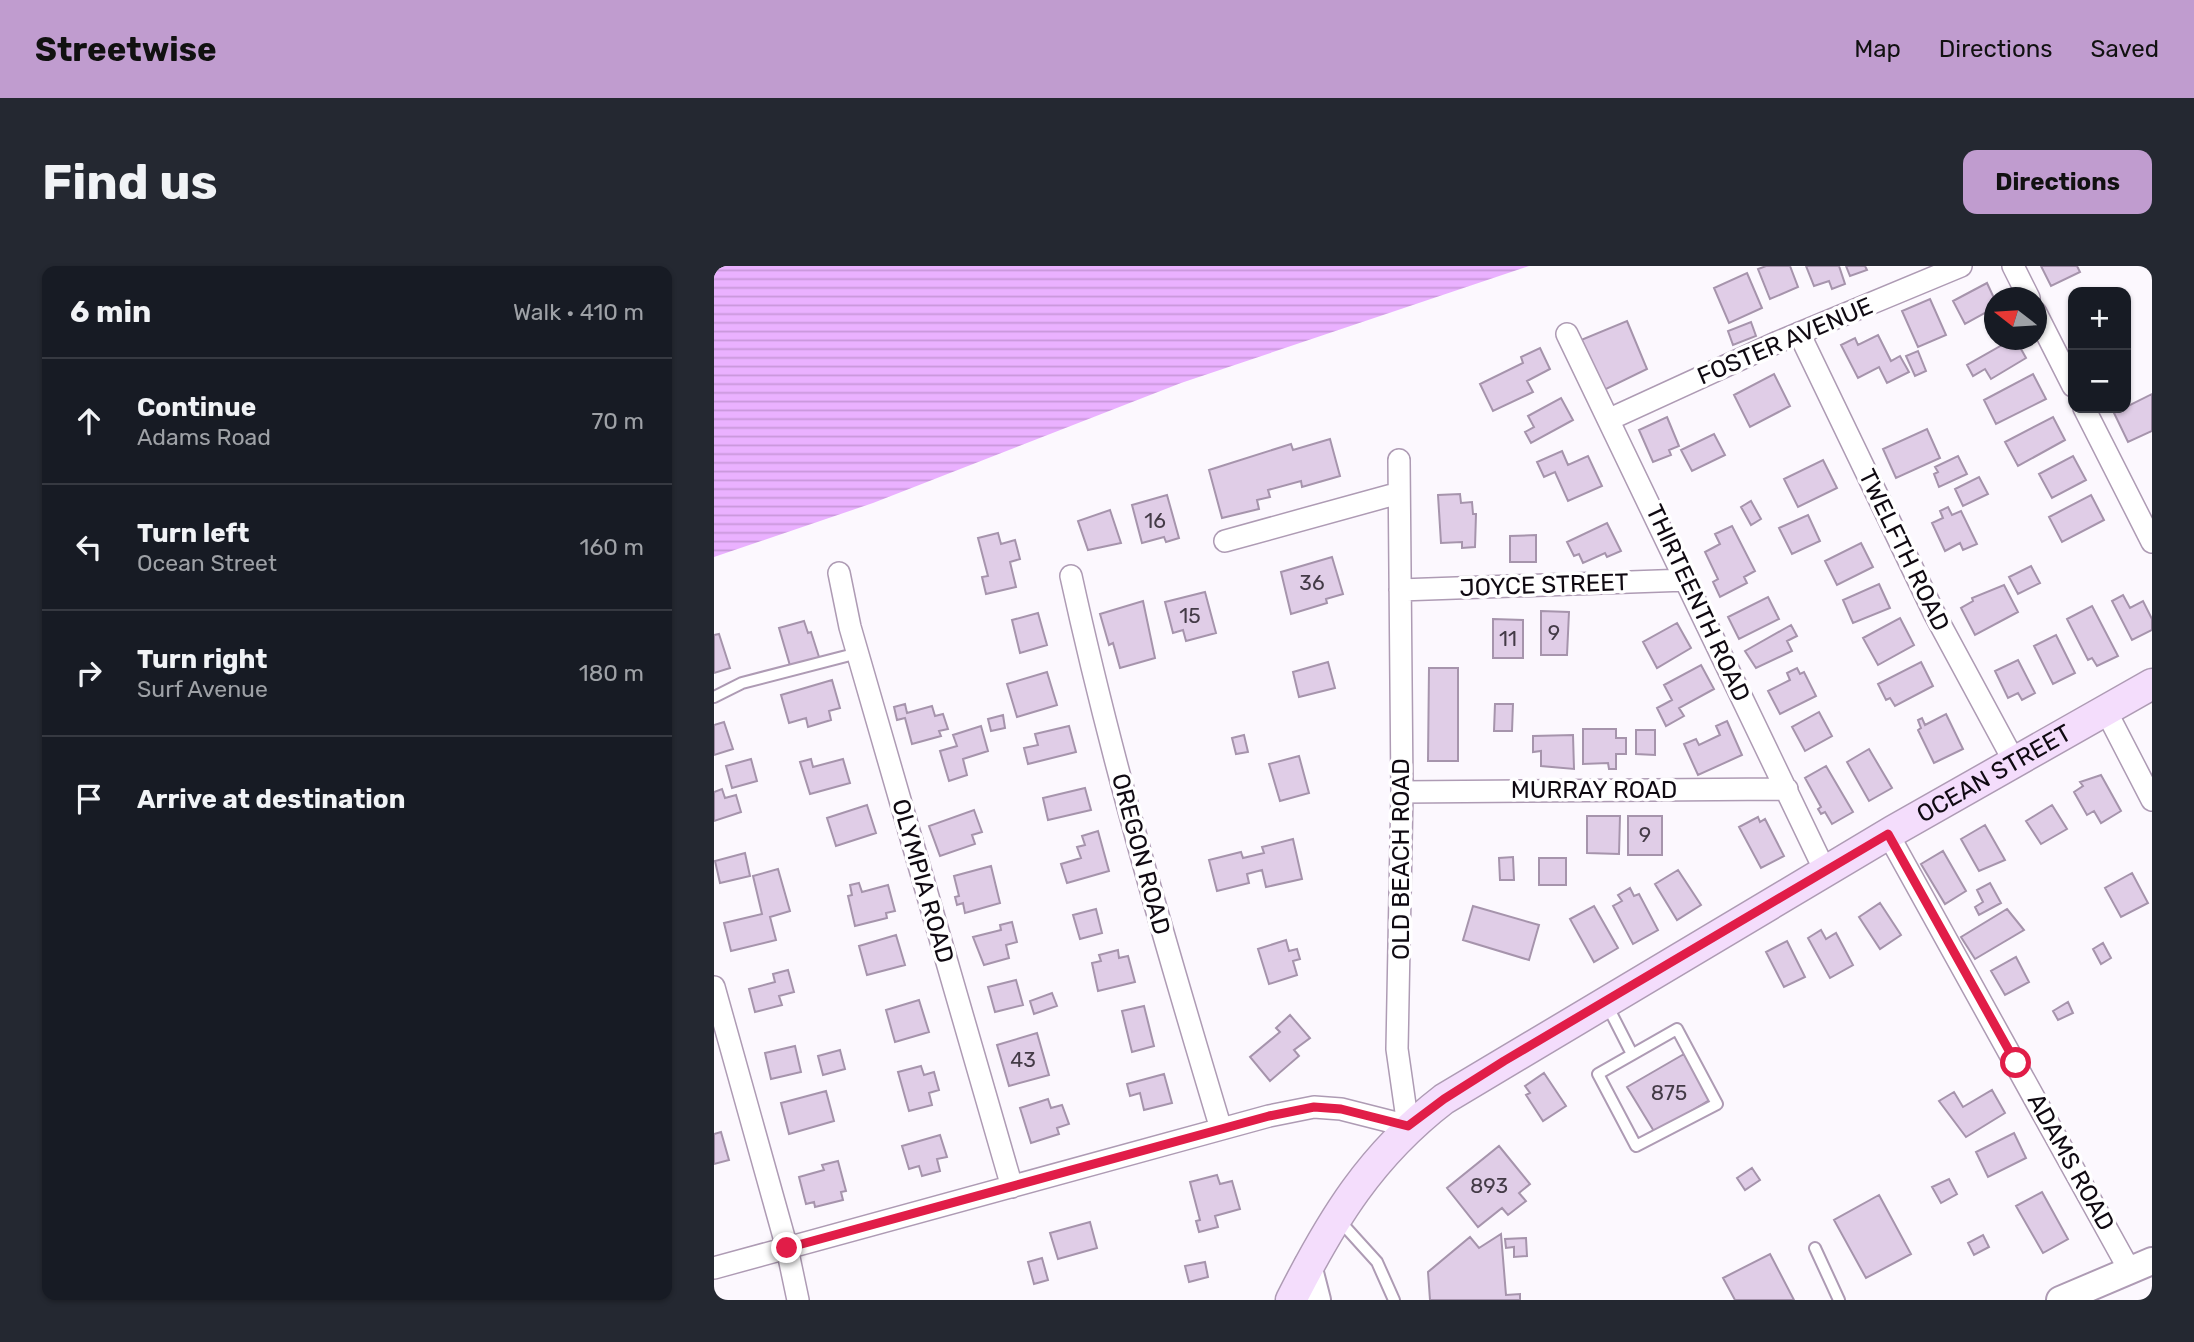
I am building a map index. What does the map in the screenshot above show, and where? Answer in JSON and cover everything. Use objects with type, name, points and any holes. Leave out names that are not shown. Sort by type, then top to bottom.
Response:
[{"type":"main road","name":"OCEAN STREET","points":[[1291,1300],[1336,1216],[1386,1149],[1408,1126],[1444,1099],[1888,834],[2152,684]]},
{"type":"street","name":"FOSTER AVENUE","points":[[1610,419],[1799,333],[1961,266]]},
{"type":"street","points":[[2013,266],[2024,287]]},
{"type":"street","name":"TWELFTH ROAD","points":[[1799,333],[1934,613],[2015,763]]},
{"type":"street","name":"THIRTEENTH ROAD","points":[[1567,334],[1826,873]]},
{"type":"street","points":[[2047,335],[2068,376]]},
{"type":"street","points":[[2087,413],[2152,542]]},
{"type":"street","name":"OLD BEACH ROAD","points":[[1399,460],[1402,792],[1397,1049],[1408,1126]]},
{"type":"street","points":[[1225,541],[1399,493]]},
{"type":"street","name":"OLYMPIA ROAD","points":[[839,573],[858,653],[1012,1187]]},
{"type":"street","name":"OREGON ROAD","points":[[1071,576],[1091,664],[1159,920],[1221,1129]]},
{"type":"street","name":"JOYCE STREET","points":[[1400,590],[1687,580]]},
{"type":"street","points":[[2106,710],[2152,800]]},
{"type":"street","name":"MURRAY ROAD","points":[[1402,792],[1787,789]]},
{"type":"street","name":"ADAMS ROAD","points":[[1888,834],[2141,1266]]},
{"type":"street","points":[[714,987],[787,1248],[798,1300]]},
{"type":"street","points":[[714,1268],[1221,1129],[1314,1107],[1341,1109],[1408,1126]]},
{"type":"street","points":[[1308,1265],[1317,1300]]},
{"type":"street","points":[[2060,1300],[2141,1266]]},
{"type":"lane","points":[[714,697],[742,683],[858,653]]},
{"type":"lane","points":[[1605,1003],[1632,1054]]},
{"type":"lane","points":[[1677,1029],[1717,1104],[1636,1146],[1598,1074],[1632,1054],[1677,1029]]},
{"type":"lane","points":[[1336,1216],[1377,1262],[1394,1300]]},
{"type":"lane","points":[[1815,1248],[1839,1300]]},
{"type":"shaded area","points":[[714,266],[1529,266],[1181,383],[873,503],[714,557]]},
{"type":"building","points":[[1766,266],[1790,266],[1798,287],[1770,299],[1758,269]]},
{"type":"building","points":[[1806,266],[1839,266],[1845,284],[1832,289],[1829,281],[1814,286]]},
{"type":"building","points":[[1846,266],[1865,266],[1867,270],[1850,276]]},
{"type":"building","points":[[2041,266],[2077,266],[2080,272],[2051,286]]},
{"type":"building","points":[[1747,273],[1762,308],[1729,323],[1714,288]]},
{"type":"building","points":[[1987,283],[1989,287],[1984,287],[1984,314],[1965,324],[1953,301]]},
{"type":"building","points":[[1930,299],[1946,335],[1918,347],[1902,311]]},
{"type":"building","points":[[1627,321],[1647,369],[1602,391],[1581,340]]},
{"type":"building","points":[[1751,322],[1756,336],[1733,345],[1728,331]]},
{"type":"building","points":[[1878,335],[1891,361],[1900,356],[1909,372],[1887,383],[1879,367],[1858,378],[1841,345],[1855,338],[1858,345]]},
{"type":"building","points":[[1540,348],[1550,369],[1527,381],[1533,392],[1493,411],[1480,384],[1523,363],[1521,357]]},
{"type":"building","points":[[1993,350],[2022,350],[2026,358],[1991,379],[1985,369],[1973,376],[1967,365]]},
{"type":"building","points":[[1918,351],[1926,371],[1915,376],[1906,356]]},
{"type":"building","points":[[1774,374],[1790,406],[1750,427],[1734,395]]},
{"type":"building","points":[[2033,374],[2046,399],[1996,424],[1984,400]]},
{"type":"building","points":[[2152,394],[2152,431],[2128,442],[2114,413],[2131,413],[2131,404]]},
{"type":"building","points":[[1561,398],[1573,420],[1531,443],[1525,432],[1534,427],[1528,416]]},
{"type":"building","points":[[1667,417],[1679,446],[1669,450],[1671,455],[1653,462],[1639,430]]},
{"type":"building","points":[[2053,417],[2065,440],[2018,466],[2005,442]]},
{"type":"building","points":[[1927,429],[1940,458],[1896,478],[1883,449]]},
{"type":"building","points":[[1714,434],[1725,455],[1692,471],[1681,450]]},
{"type":"building","points":[[1330,439],[1340,476],[1302,487],[1301,481],[1268,490],[1270,497],[1257,500],[1259,509],[1222,518],[1209,470],[1291,444],[1293,450]]},
{"type":"building","points":[[1562,451],[1568,465],[1588,456],[1602,486],[1568,501],[1555,472],[1544,477],[1537,462]]},
{"type":"building","points":[[1958,456],[1967,474],[1939,487],[1934,474],[1938,472],[1935,467]]},
{"type":"building","points":[[2073,456],[2086,480],[2052,498],[2039,474]]},
{"type":"building","points":[[1823,460],[1837,488],[1798,507],[1784,479]]},
{"type":"building","points":[[1979,477],[1988,494],[1963,506],[1955,489]]},
{"type":"building","points":[[1460,494],[1461,503],[1472,502],[1473,514],[1476,514],[1475,547],[1462,548],[1462,542],[1441,543],[1438,495]]},
{"type":"building","points":[[1167,495],[1179,538],[1166,542],[1164,537],[1142,543],[1132,505]]},
{"type":"building","points":[[2091,495],[2104,520],[2062,542],[2049,517]]},
{"type":"building","points":[[1751,501],[1761,519],[1751,525],[1741,507]]},
{"type":"building","points":[[1948,507],[1952,515],[1961,511],[1977,544],[1963,550],[1960,543],[1945,551],[1932,523],[1943,518],[1940,511]]},
{"type":"building","points":[[1110,510],[1121,543],[1088,550],[1078,521]]},
{"type":"building","points":[[1808,515],[1820,541],[1792,554],[1779,528]]},
{"type":"building","points":[[1607,523],[1621,551],[1607,557],[1605,553],[1583,563],[1579,554],[1574,556],[1567,542]]},
{"type":"building","points":[[1732,526],[1755,571],[1744,577],[1747,583],[1720,597],[1713,582],[1718,579],[1705,552],[1720,544],[1715,534]]},
{"type":"building","points":[[998,533],[1001,544],[1015,540],[1020,559],[1010,562],[1016,587],[986,594],[982,577],[988,576],[978,538]]},
{"type":"building","points":[[1536,535],[1536,562],[1510,562],[1510,536]]},
{"type":"building","points":[[1861,543],[1873,567],[1837,585],[1825,561]]},
{"type":"building","points":[[1332,557],[1343,594],[1326,599],[1327,603],[1291,614],[1281,572]]},
{"type":"building","points":[[2031,566],[2040,583],[2018,594],[2009,577]]},
{"type":"building","points":[[1879,584],[1890,608],[1853,623],[1843,600]]},
{"type":"building","points":[[2004,585],[2018,612],[1975,635],[1961,608],[1973,601],[1972,598]]},
{"type":"building","points":[[1205,592],[1216,633],[1186,641],[1183,630],[1173,633],[1165,602]]},
{"type":"building","points":[[2123,595],[2130,608],[2143,601],[2152,619],[2152,630],[2132,640],[2112,601]]},
{"type":"building","points":[[1768,597],[1779,619],[1739,639],[1728,617]]},
{"type":"building","points":[[1143,601],[1155,658],[1120,668],[1113,643],[1109,645],[1100,614]]},
{"type":"building","points":[[2092,606],[2118,656],[2097,666],[2092,658],[2088,660],[2067,619]]},
{"type":"building","points":[[1541,611],[1569,612],[1567,655],[1541,655]]},
{"type":"building","points":[[1038,613],[1047,645],[1020,653],[1012,620]]},
{"type":"building","points":[[1900,618],[1914,645],[1878,665],[1863,638]]},
{"type":"building","points":[[1493,619],[1523,620],[1523,658],[1493,658]]},
{"type":"building","points":[[804,621],[808,633],[811,632],[820,660],[791,669],[779,628]]},
{"type":"building","points":[[1677,623],[1691,648],[1657,668],[1643,642]]},
{"type":"building","points":[[1791,625],[1797,636],[1787,641],[1792,651],[1756,668],[1745,651]]},
{"type":"building","points":[[719,634],[730,668],[714,673],[714,635]]},
{"type":"building","points":[[2056,635],[2075,673],[2053,684],[2034,646]]},
{"type":"building","points":[[2018,660],[2035,693],[2022,700],[2018,693],[2008,698],[1995,671]]},
{"type":"building","points":[[1328,662],[1335,688],[1299,697],[1293,672]]},
{"type":"building","points":[[1921,662],[1933,686],[1895,706],[1890,698],[1886,700],[1878,684]]},
{"type":"building","points":[[1701,665],[1714,689],[1679,708],[1684,716],[1666,726],[1657,708],[1672,700],[1664,685]]},
{"type":"building","points":[[1429,668],[1458,668],[1458,761],[1428,761]]},
{"type":"building","points":[[1797,668],[1800,674],[1804,672],[1816,696],[1780,714],[1768,691],[1790,680],[1787,673]]},
{"type":"building","points":[[1047,672],[1057,705],[1017,717],[1007,684]]},
{"type":"building","points":[[832,680],[840,708],[829,711],[831,720],[808,727],[806,718],[789,723],[781,695]]},
{"type":"building","points":[[905,704],[907,713],[932,706],[935,716],[943,714],[948,729],[939,731],[941,736],[912,744],[905,718],[897,720],[894,707]]},
{"type":"building","points":[[1495,704],[1513,704],[1512,731],[1494,731]]},
{"type":"building","points":[[1819,712],[1832,736],[1805,751],[1792,727]]},
{"type":"building","points":[[1946,714],[1963,749],[1934,763],[1918,730],[1921,728],[1918,720],[1922,718],[1925,725]]},
{"type":"building","points":[[1003,715],[1005,728],[991,731],[988,719]]},
{"type":"building","points":[[1727,721],[1742,755],[1698,775],[1684,744],[1696,739],[1699,745],[1720,735],[1716,726]]},
{"type":"building","points":[[724,722],[733,749],[714,755],[714,725]]},
{"type":"building","points":[[981,726],[988,751],[963,759],[967,775],[949,781],[940,751],[957,746],[953,735]]},
{"type":"building","points":[[1069,726],[1076,752],[1028,764],[1024,748],[1038,745],[1035,734]]},
{"type":"building","points":[[1583,729],[1616,729],[1616,738],[1626,738],[1626,754],[1616,754],[1616,769],[1609,769],[1608,763],[1583,764]]},
{"type":"building","points":[[1636,730],[1655,730],[1655,755],[1636,754]]},
{"type":"building","points":[[1244,735],[1248,752],[1236,754],[1232,738]]},
{"type":"building","points":[[1573,735],[1574,769],[1541,766],[1541,751],[1533,752],[1533,736]]},
{"type":"building","points":[[1869,749],[1892,788],[1869,801],[1847,762]]},
{"type":"building","points":[[1299,756],[1309,793],[1280,801],[1269,764]]},
{"type":"building","points":[[751,759],[757,781],[732,788],[726,766]]},
{"type":"building","points":[[811,759],[813,767],[843,759],[850,783],[810,794],[800,762]]},
{"type":"building","points":[[1826,766],[1853,812],[1832,824],[1825,812],[1821,814],[1818,809],[1821,807],[1805,778]]},
{"type":"building","points":[[2101,775],[2121,811],[2101,823],[2094,811],[2087,815],[2074,792],[2083,786],[2080,782]]},
{"type":"building","points":[[1085,788],[1091,810],[1048,820],[1043,798]]},
{"type":"building","points":[[722,789],[725,798],[736,795],[741,812],[714,821],[714,792]]},
{"type":"building","points":[[867,805],[876,833],[836,846],[827,818]]},
{"type":"building","points":[[2052,805],[2067,829],[2041,844],[2026,821]]},
{"type":"building","points":[[974,810],[982,832],[972,835],[975,844],[940,856],[929,826]]},
{"type":"building","points":[[1587,816],[1620,816],[1619,854],[1587,853]]},
{"type":"building","points":[[1628,816],[1662,816],[1662,855],[1628,855]]},
{"type":"building","points":[[1758,817],[1760,822],[1765,819],[1784,856],[1761,868],[1739,827]]},
{"type":"building","points":[[1985,825],[2005,860],[1979,871],[1961,839]]},
{"type":"building","points":[[1098,831],[1109,871],[1067,883],[1061,864],[1081,858],[1077,847],[1085,845],[1082,836]]},
{"type":"building","points":[[1293,839],[1302,879],[1266,887],[1262,870],[1247,874],[1249,883],[1217,891],[1209,860],[1241,852],[1243,858],[1264,853],[1262,847]]},
{"type":"building","points":[[1943,851],[1966,891],[1945,904],[1921,864]]},
{"type":"building","points":[[745,853],[750,876],[720,883],[715,861]]},
{"type":"building","points":[[1513,857],[1514,880],[1500,880],[1499,858]]},
{"type":"building","points":[[1539,858],[1566,858],[1566,885],[1539,885]]},
{"type":"building","points":[[991,866],[1000,903],[965,913],[963,903],[957,905],[955,897],[959,896],[954,876]]},
{"type":"building","points":[[778,869],[790,911],[770,917],[776,940],[731,951],[724,923],[762,914],[753,876]]},
{"type":"building","points":[[1678,870],[1701,905],[1677,920],[1655,884]]},
{"type":"building","points":[[2132,873],[2148,903],[2121,917],[2105,888]]},
{"type":"building","points":[[859,883],[862,892],[888,885],[895,911],[886,913],[887,918],[855,926],[848,896],[852,895],[850,885]]},
{"type":"building","points":[[1990,883],[2001,903],[1979,915],[1975,907],[1983,902],[1977,890]]},
{"type":"building","points":[[1630,888],[1634,896],[1639,894],[1658,930],[1633,944],[1613,906],[1622,901],[1618,895]]},
{"type":"building","points":[[1880,903],[1901,935],[1880,949],[1859,917]]},
{"type":"building","points":[[1473,906],[1539,925],[1529,960],[1463,940]]},
{"type":"building","points":[[1594,906],[1618,948],[1594,962],[1570,919]]},
{"type":"building","points":[[1096,909],[1102,933],[1080,939],[1073,915]]},
{"type":"building","points":[[2007,909],[2024,930],[1975,959],[1961,937]]},
{"type":"building","points":[[1012,922],[1017,942],[1006,945],[1009,958],[984,965],[973,937],[1001,930],[1000,925]]},
{"type":"building","points":[[1821,930],[1826,939],[1836,933],[1853,965],[1830,978],[1808,938]]},
{"type":"building","points":[[896,935],[905,965],[867,975],[859,946]]},
{"type":"building","points":[[1286,940],[1289,951],[1297,949],[1300,959],[1293,961],[1297,975],[1269,984],[1258,949]]},
{"type":"building","points":[[1787,941],[1805,977],[1784,987],[1766,952]]},
{"type":"building","points":[[2103,943],[2111,958],[2101,964],[2093,949]]},
{"type":"building","points":[[1118,950],[1119,958],[1128,956],[1135,982],[1098,991],[1092,963],[1101,961],[1099,955]]},
{"type":"building","points":[[2016,957],[2029,982],[2005,995],[1991,971]]},
{"type":"building","points":[[788,970],[794,992],[779,996],[782,1005],[755,1012],[749,989],[775,982],[773,974]]},
{"type":"building","points":[[1016,980],[1023,1005],[995,1012],[988,987]]},
{"type":"building","points":[[1052,993],[1057,1006],[1034,1014],[1030,1001]]},
{"type":"building","points":[[919,1000],[929,1032],[895,1042],[886,1010]]},
{"type":"building","points":[[2068,1002],[2073,1013],[2058,1020],[2053,1011]]},
{"type":"building","points":[[1144,1006],[1154,1046],[1132,1052],[1122,1011]]},
{"type":"building","points":[[1290,1015],[1310,1038],[1294,1050],[1299,1056],[1270,1081],[1250,1057],[1280,1032],[1276,1028]]},
{"type":"building","points":[[1037,1033],[1049,1075],[1009,1086],[997,1045]]},
{"type":"building","points":[[795,1046],[801,1072],[771,1079],[765,1053]]},
{"type":"building","points":[[840,1050],[845,1069],[823,1075],[818,1056]]},
{"type":"building","points":[[1684,1054],[1711,1099],[1655,1133],[1627,1087]]},
{"type":"building","points":[[921,1066],[924,1075],[934,1072],[939,1090],[929,1093],[932,1105],[909,1111],[898,1072]]},
{"type":"building","points":[[1544,1073],[1566,1106],[1543,1121],[1526,1095],[1530,1093],[1525,1086]]},
{"type":"building","points":[[1164,1074],[1172,1103],[1144,1110],[1140,1093],[1130,1096],[1127,1084]]},
{"type":"building","points":[[1992,1090],[2005,1113],[1966,1137],[1939,1101],[1954,1092],[1963,1107]]},
{"type":"building","points":[[826,1091],[834,1121],[789,1134],[781,1103]]},
{"type":"building","points":[[1048,1099],[1051,1108],[1062,1105],[1069,1124],[1057,1128],[1059,1134],[1031,1143],[1020,1108]]},
{"type":"building","points":[[721,1132],[729,1160],[714,1164],[714,1134]]},
{"type":"building","points":[[2014,1133],[2026,1158],[1988,1177],[1976,1152]]},
{"type":"building","points":[[940,1135],[947,1157],[937,1159],[940,1171],[922,1176],[919,1166],[909,1169],[902,1146]]},
{"type":"building","points":[[1499,1146],[1530,1184],[1519,1193],[1526,1201],[1508,1215],[1502,1208],[1478,1227],[1447,1188]]},
{"type":"building","points":[[838,1161],[846,1191],[841,1192],[843,1200],[815,1207],[814,1202],[806,1204],[799,1177],[824,1170],[822,1165]]},
{"type":"building","points":[[1752,1168],[1760,1180],[1745,1190],[1737,1178]]},
{"type":"building","points":[[1217,1175],[1220,1184],[1232,1181],[1240,1209],[1215,1216],[1218,1227],[1199,1232],[1196,1221],[1200,1220],[1190,1182]]},
{"type":"building","points":[[1949,1179],[1957,1194],[1941,1203],[1932,1187]]},
{"type":"building","points":[[2042,1192],[2068,1239],[2043,1253],[2016,1206]]},
{"type":"building","points":[[1879,1195],[1911,1254],[1866,1278],[1834,1220]]},
{"type":"building","points":[[1090,1222],[1097,1248],[1058,1259],[1050,1233]]},
{"type":"building","points":[[1501,1234],[1506,1295],[1520,1294],[1520,1300],[1430,1300],[1428,1272],[1470,1237],[1479,1248]]},
{"type":"building","points":[[1983,1235],[1989,1247],[1974,1255],[1968,1243]]},
{"type":"building","points":[[1526,1238],[1527,1256],[1514,1257],[1514,1247],[1506,1248],[1505,1239]]},
{"type":"building","points":[[1770,1254],[1794,1300],[1735,1300],[1723,1278]]},
{"type":"building","points":[[1042,1258],[1048,1280],[1034,1284],[1028,1262]]},
{"type":"building","points":[[1205,1262],[1208,1277],[1189,1282],[1185,1266]]},
{"type":"route","points":[[787,1248],[1269,1116],[1314,1107],[1341,1109],[1408,1126],[1444,1099],[1504,1061],[1888,834],[2016,1063]]}]
